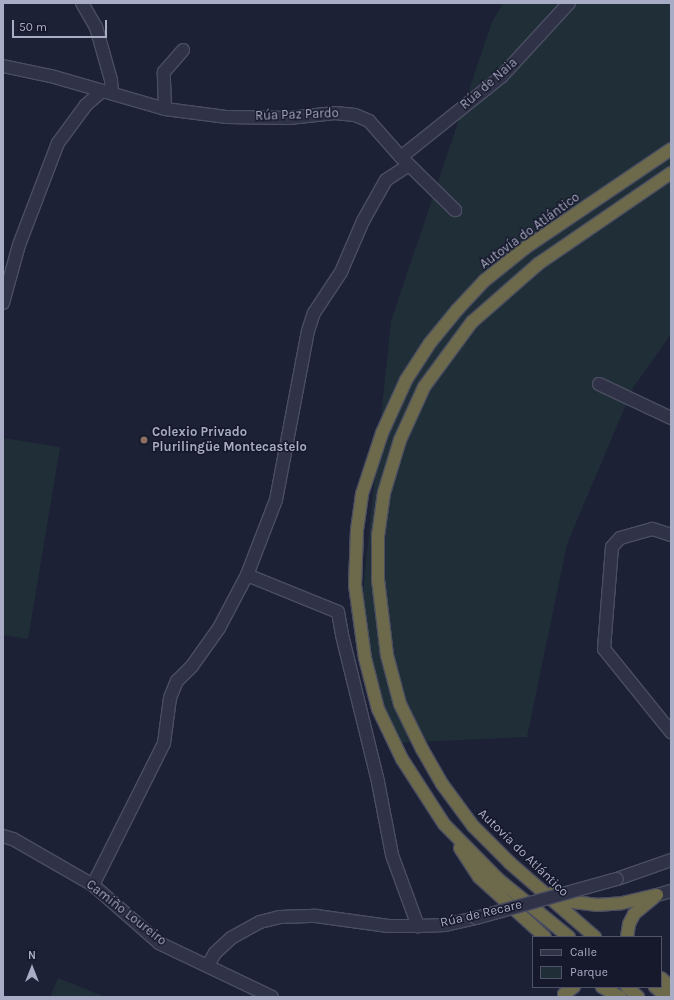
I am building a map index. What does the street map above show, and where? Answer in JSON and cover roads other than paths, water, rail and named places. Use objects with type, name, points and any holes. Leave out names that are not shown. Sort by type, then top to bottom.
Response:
[{"type":"highway","name":"Autovía do Atlántico","points":[[568,936],[499,880],[444,824],[402,759],[378,709],[364,658],[355,585],[357,530],[362,494],[382,433],[406,380],[430,343],[457,310],[484,281],[525,248],[671,149]]},
{"type":"highway","name":"Autovía do Atlántico","points":[[594,936],[535,885],[478,831],[442,784],[422,749],[400,704],[387,655],[378,580],[378,536],[384,493],[400,440],[424,387],[472,322],[538,264],[671,173]]},
{"type":"highway","points":[[444,824],[480,877],[544,936]]},
{"type":"highway","points":[[535,885],[573,902],[596,906],[622,903],[657,894]]},
{"type":"highway","points":[[627,936],[629,924],[634,914],[657,894]]},
{"type":"highway","points":[[662,979],[671,987]]},
{"type":"highway","points":[[604,988],[620,997]]},
{"type":"highway","points":[[628,988],[638,997]]},
{"type":"highway","points":[[656,988],[666,997]]},
{"type":"street","points":[[3,303],[19,246],[58,143],[86,105],[107,92],[111,80],[96,27],[82,3]]},
{"type":"street","name":"Rúa de Naia","points":[[93,885],[164,743],[170,698],[177,681],[192,666],[219,628],[247,575],[276,500],[308,331],[314,313],[341,272],[363,221],[386,180],[405,161],[502,76],[570,3]]},
{"type":"street","points":[[166,109],[164,72],[183,50]]},
{"type":"street","name":"Rúa Paz Pardo","points":[[3,66],[52,76],[166,109],[227,117],[289,118],[335,113],[355,114],[369,121],[405,161],[455,210]]},
{"type":"street","points":[[599,384],[671,418]]},
{"type":"street","points":[[671,536],[652,529],[620,538],[612,547],[604,649],[671,732]]},
{"type":"street","points":[[247,575],[338,612],[342,635],[378,782],[392,855],[418,926]]},
{"type":"street","name":"Camiño Loureiro","points":[[3,836],[13,839],[93,885],[159,943],[272,997]]},
{"type":"street","name":"Rúa de Recare","points":[[208,966],[215,953],[231,938],[260,922],[280,917],[316,916],[388,926],[445,924],[476,918],[617,879],[671,860]]},
{"type":"street","points":[[657,894],[671,891]]},
{"type":"place","name":"Colexio Privado Plurilingüe Montecastelo","points":[[144,440]]}]
